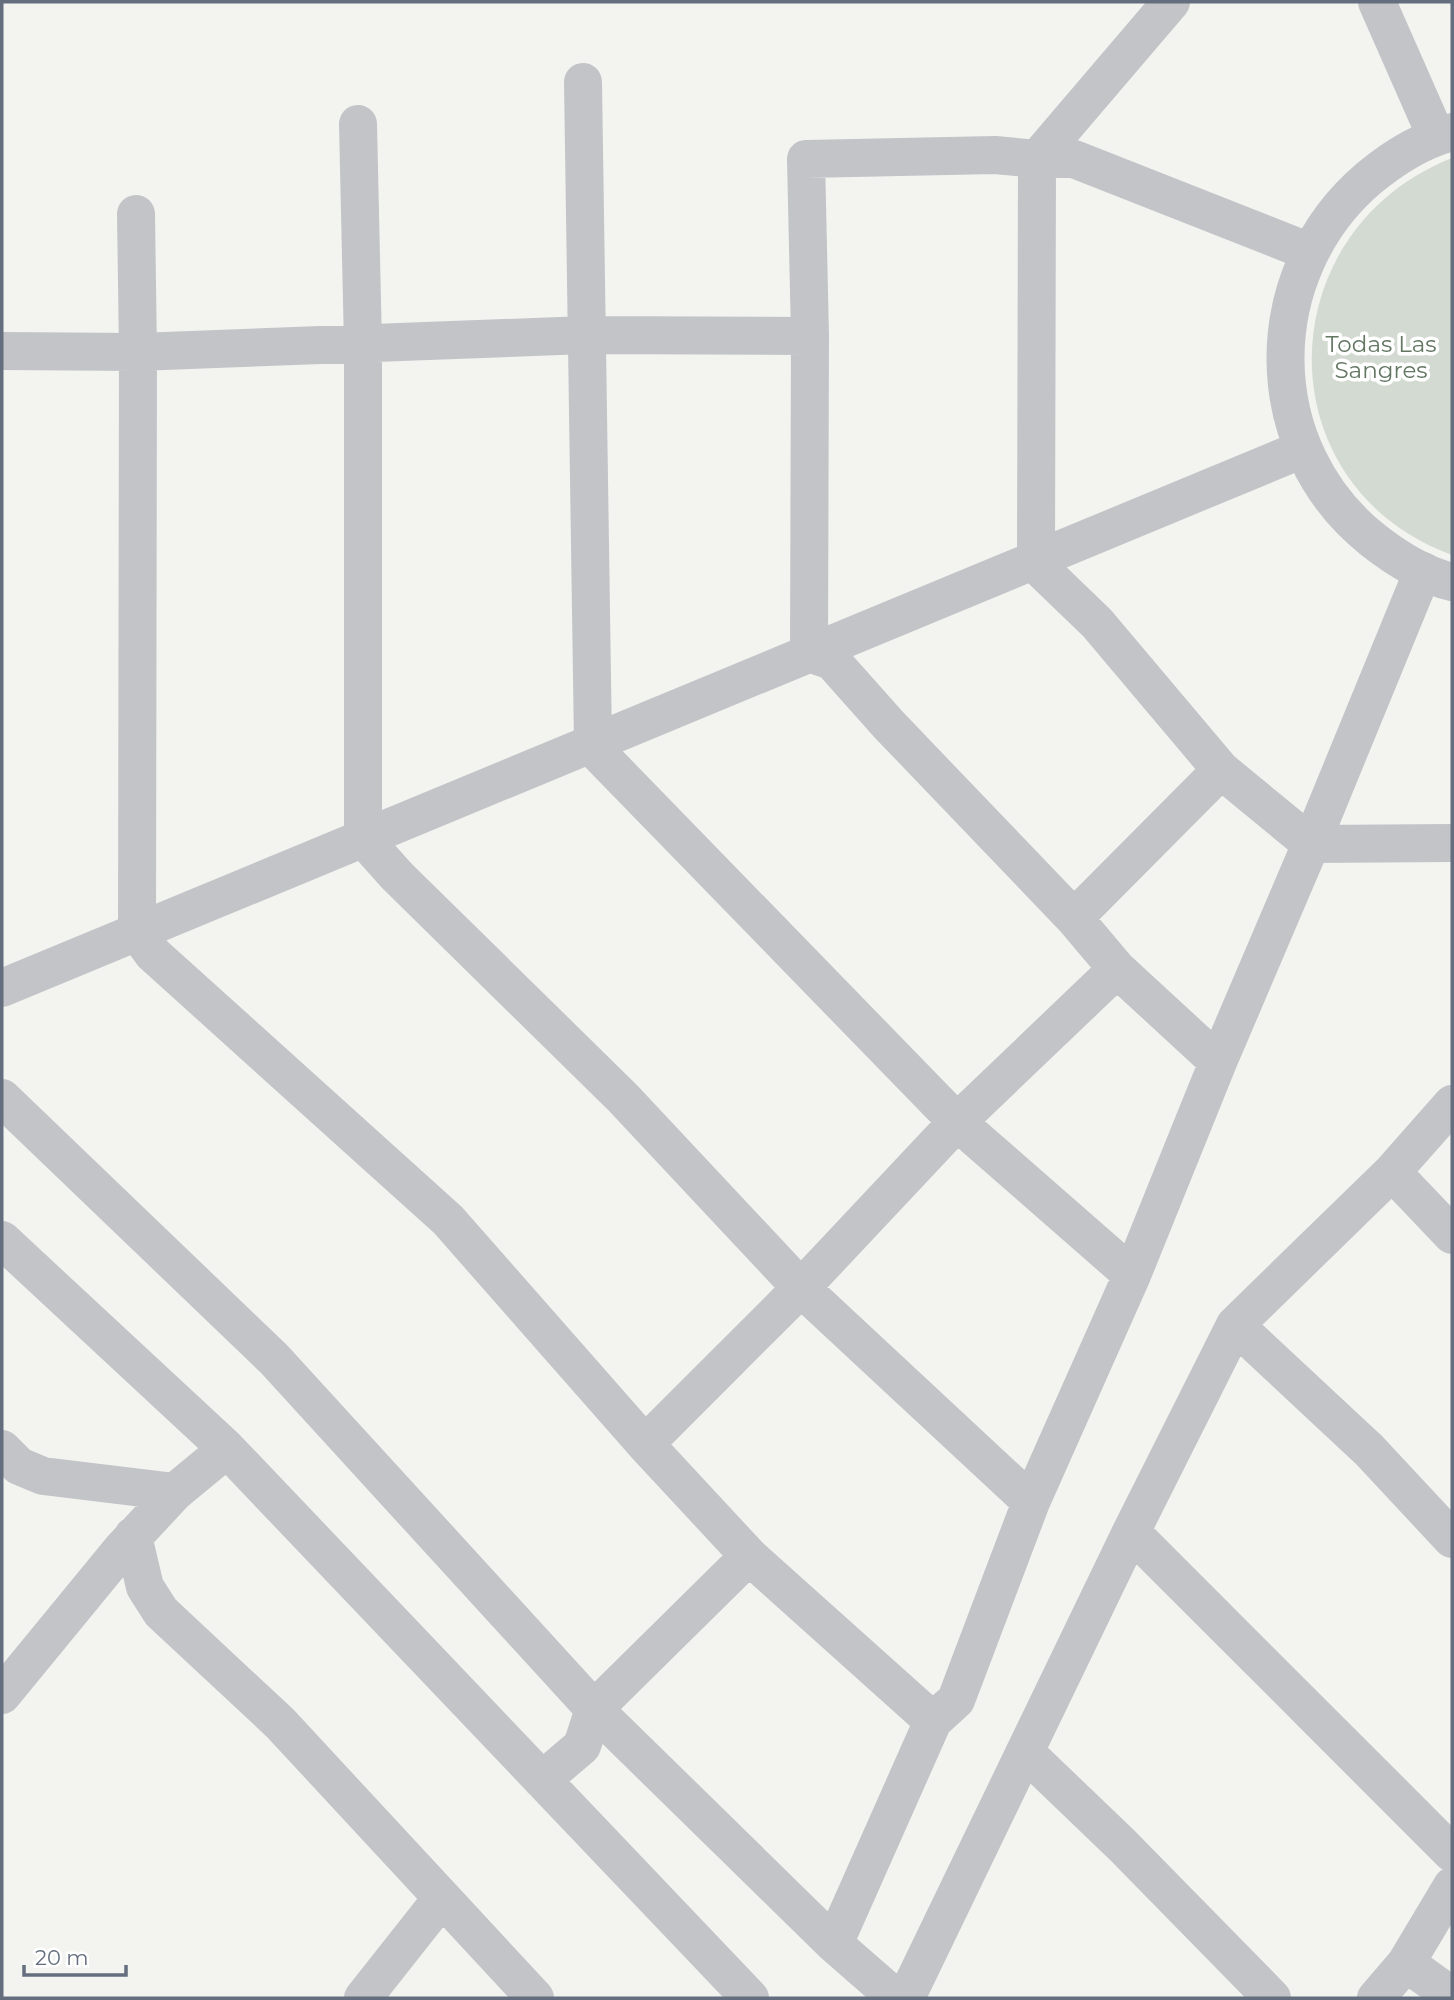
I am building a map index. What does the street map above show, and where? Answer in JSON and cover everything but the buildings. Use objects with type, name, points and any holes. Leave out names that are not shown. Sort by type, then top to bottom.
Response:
[{"type":"street","points":[[1171,2],[1037,159],[1036,559],[1043,571],[1097,623],[1221,769],[1311,844],[1452,843]]},
{"type":"street","points":[[834,1944],[933,1721],[956,1700],[1031,1502],[1132,1275],[1218,1062],[1311,844],[1438,577],[1394,557],[1355,526],[1324,488],[1303,449],[1287,393],[1285,340],[1295,288],[1316,239],[1348,196],[1389,161],[1444,134],[1377,2]]},
{"type":"street","points":[[583,82],[593,743],[598,753],[957,1122],[1132,1275]]},
{"type":"street","points":[[358,124],[363,345],[363,838],[397,876],[623,1098],[801,1288],[1031,1502]]},
{"type":"street","points":[[808,653],[810,336],[806,159],[995,155],[1074,159],[1310,252]]},
{"type":"street","points":[[136,214],[137,932],[153,954],[448,1220],[645,1444],[749,1556],[933,1721]]},
{"type":"street","points":[[2,351],[138,352],[586,334],[810,336]]},
{"type":"street","points":[[2,988],[1303,449]]},
{"type":"street","points":[[808,653],[832,661],[1074,918],[1117,970],[1218,1062]]},
{"type":"street","points":[[1074,918],[1221,769]]},
{"type":"street","points":[[645,1444],[801,1288],[957,1122],[1117,970]]},
{"type":"street","points":[[2,1098],[274,1359],[594,1709],[834,1944],[895,1998]]},
{"type":"street","points":[[906,1998],[1131,1532],[1235,1325],[1392,1172],[1452,1104]]},
{"type":"street","points":[[1392,1172],[1452,1235]]},
{"type":"street","points":[[2,1240],[227,1449],[750,1998]]},
{"type":"street","points":[[1235,1325],[1369,1450],[1452,1539]]},
{"type":"street","points":[[2,1449],[19,1466],[43,1476],[175,1492]]},
{"type":"street","points":[[2,1696],[133,1536],[175,1492],[227,1449]]},
{"type":"street","points":[[1131,1532],[1452,1853]]},
{"type":"street","points":[[133,1536],[145,1587],[161,1612],[280,1723],[535,1998]]},
{"type":"street","points":[[542,1780],[582,1746],[594,1709],[749,1556]]},
{"type":"street","points":[[1025,1752],[1122,1845],[1272,1998]]},
{"type":"street","points":[[1376,1998],[1406,1964],[1452,1886]]},
{"type":"street","points":[[363,1998],[442,1898]]},
{"type":"street","points":[[1406,1964],[1452,1996]]},
{"type":"green space","name":"Todas Las Sangres","points":[[1452,158],[1452,555],[1390,521],[1346,474],[1320,418],[1312,358],[1321,298],[1347,241],[1391,193]]}]
